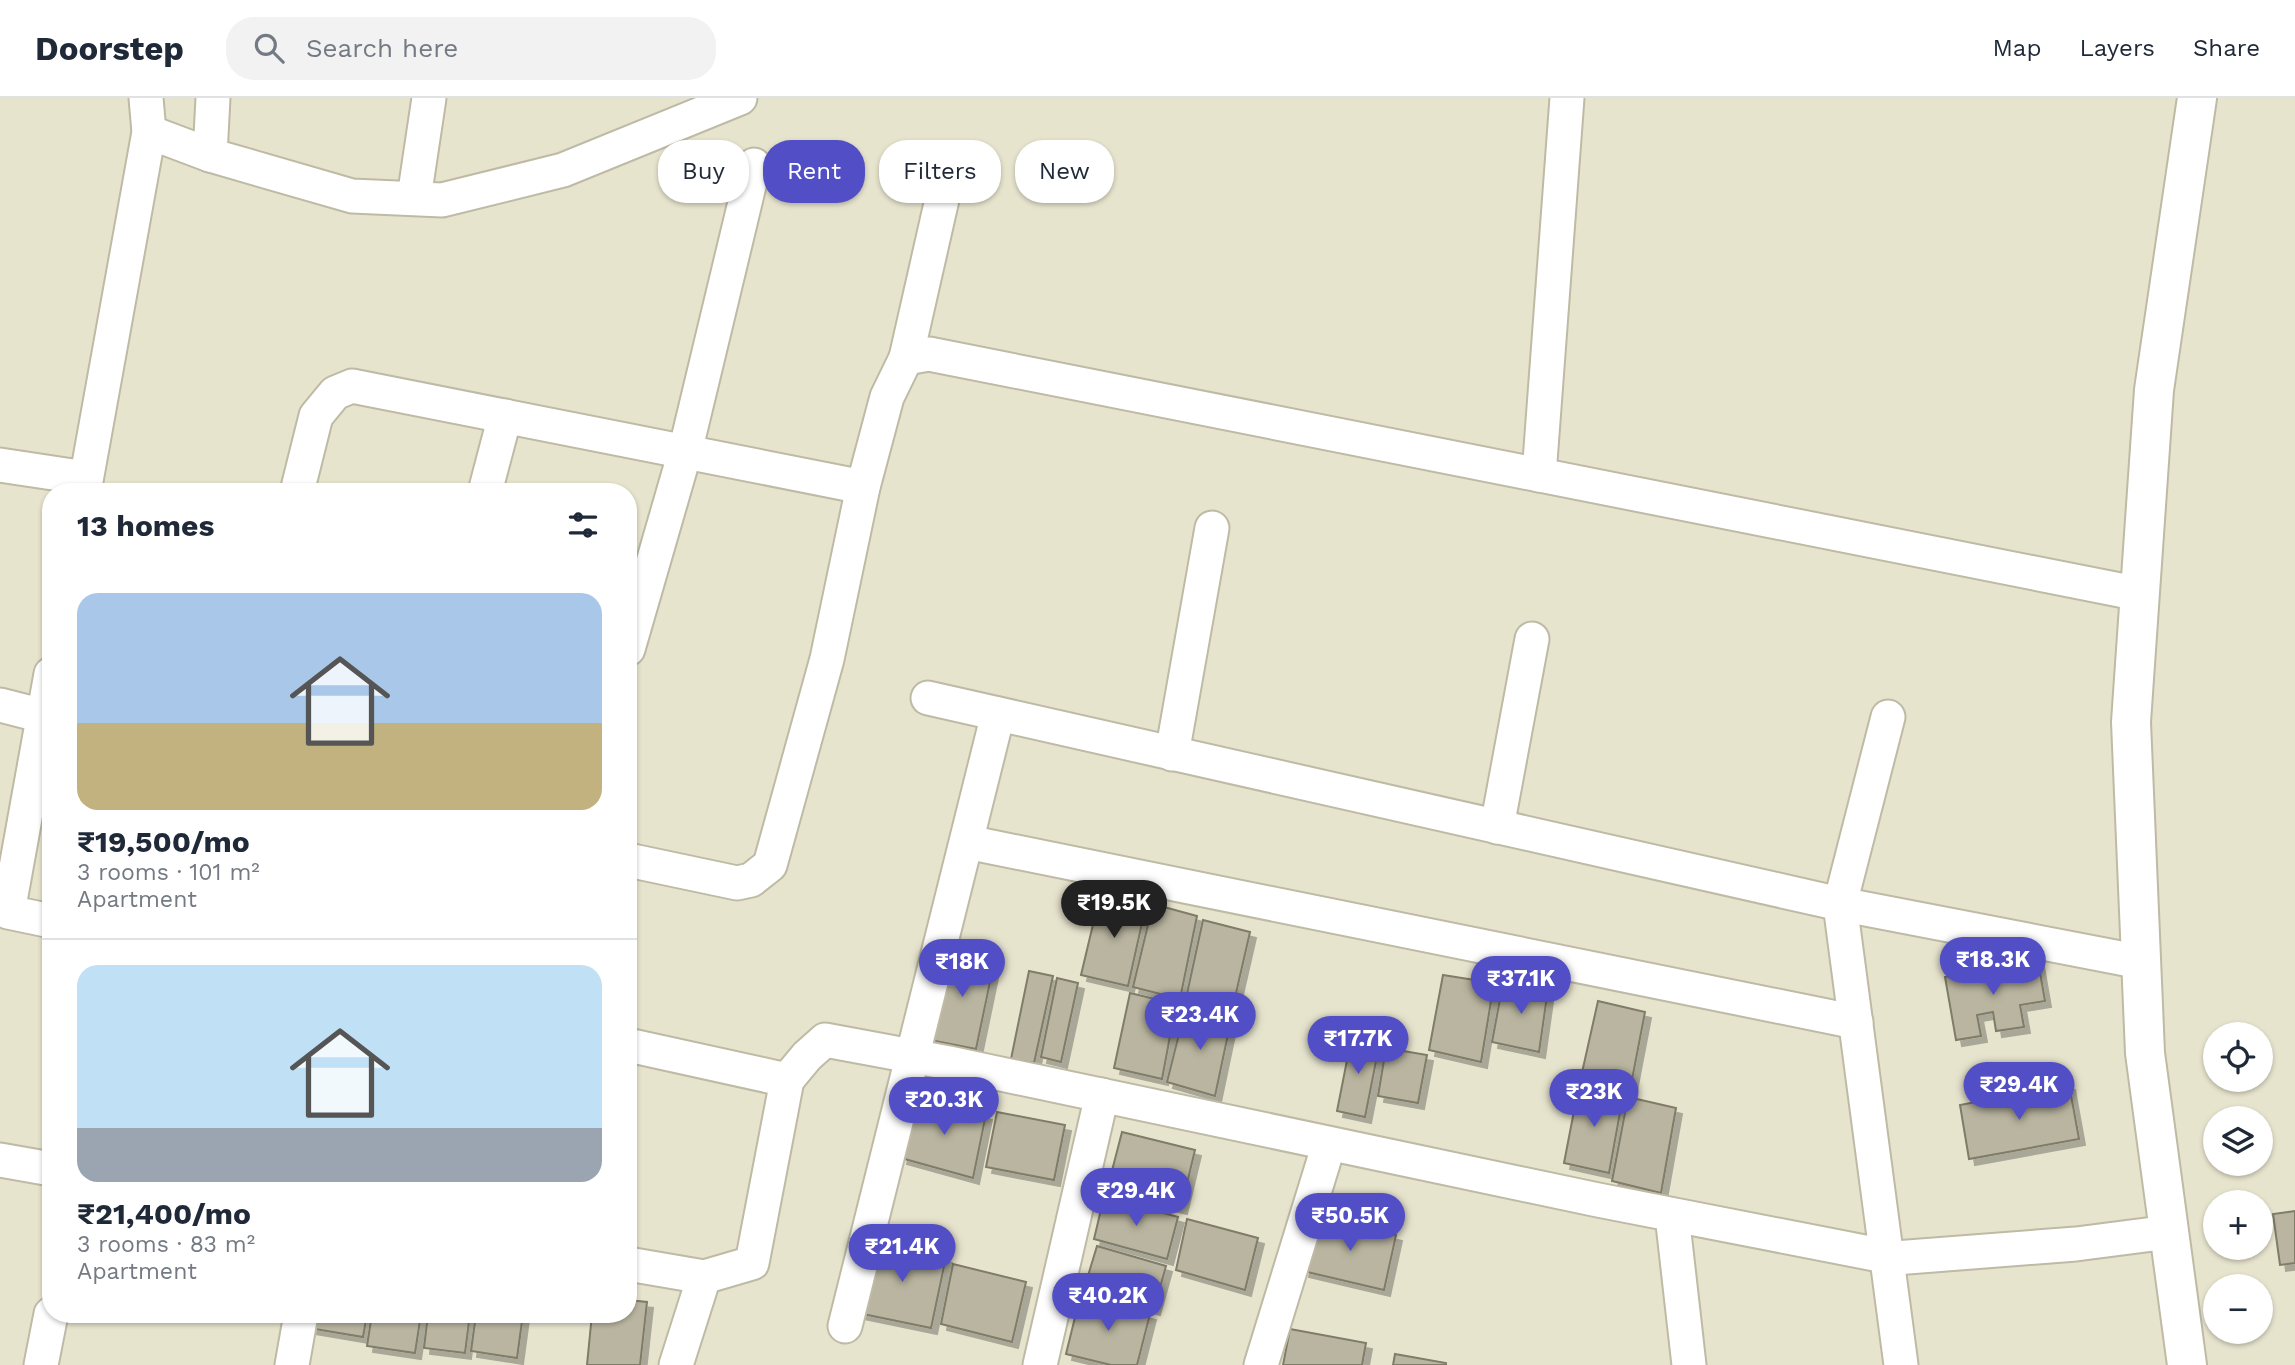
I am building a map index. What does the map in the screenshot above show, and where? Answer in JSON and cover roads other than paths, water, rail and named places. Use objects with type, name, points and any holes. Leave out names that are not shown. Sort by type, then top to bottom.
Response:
[{"type":"street","points":[[85,483],[149,132],[146,98]]},
{"type":"street","points":[[210,155],[213,98]]},
{"type":"street","points":[[414,198],[429,98]]},
{"type":"street","points":[[149,132],[210,155],[352,196],[442,200],[563,170],[740,98]]},
{"type":"street","points":[[1539,475],[1567,98]]},
{"type":"street","points":[[2187,1365],[2145,1053],[2131,722],[2154,390],[2197,98]]},
{"type":"street","points":[[637,618],[685,452],[754,165]]},
{"type":"street","points":[[637,862],[737,883],[751,880],[770,865],[827,659],[863,487],[887,397],[906,358],[941,203]]},
{"type":"street","points":[[906,358],[929,354],[2140,594]]},
{"type":"street","points":[[299,483],[316,416],[335,393],[352,386],[863,487]]},
{"type":"street","points":[[487,483],[505,416]]},
{"type":"street","points":[[0,465],[76,483]]},
{"type":"street","points":[[1172,754],[1212,528]]},
{"type":"street","points":[[1497,827],[1532,639]]},
{"type":"street","points":[[928,698],[1840,904],[2141,962]]},
{"type":"street","points":[[0,705],[42,716]]},
{"type":"street","points":[[845,1326],[998,714]]},
{"type":"street","points":[[1888,717],[1840,904],[1901,1365]]},
{"type":"street","points":[[42,742],[8,912],[42,919]]},
{"type":"street","points":[[967,842],[1856,1022]]},
{"type":"street","points":[[637,1266],[704,1277],[752,1263],[787,1080],[825,1040],[914,1056],[1672,1215],[1895,1258],[2076,1244],[2169,1232]]},
{"type":"street","points":[[637,1047],[787,1080]]},
{"type":"street","points":[[1040,1365],[1102,1095]]},
{"type":"street","points":[[1261,1365],[1329,1144]]},
{"type":"street","points":[[0,1160],[42,1167]]},
{"type":"street","points":[[1672,1215],[1689,1365]]},
{"type":"street","points":[[676,1365],[704,1277]]},
{"type":"street","points":[[41,1365],[49,1323]]},
{"type":"street","points":[[292,1365],[299,1323]]}]
